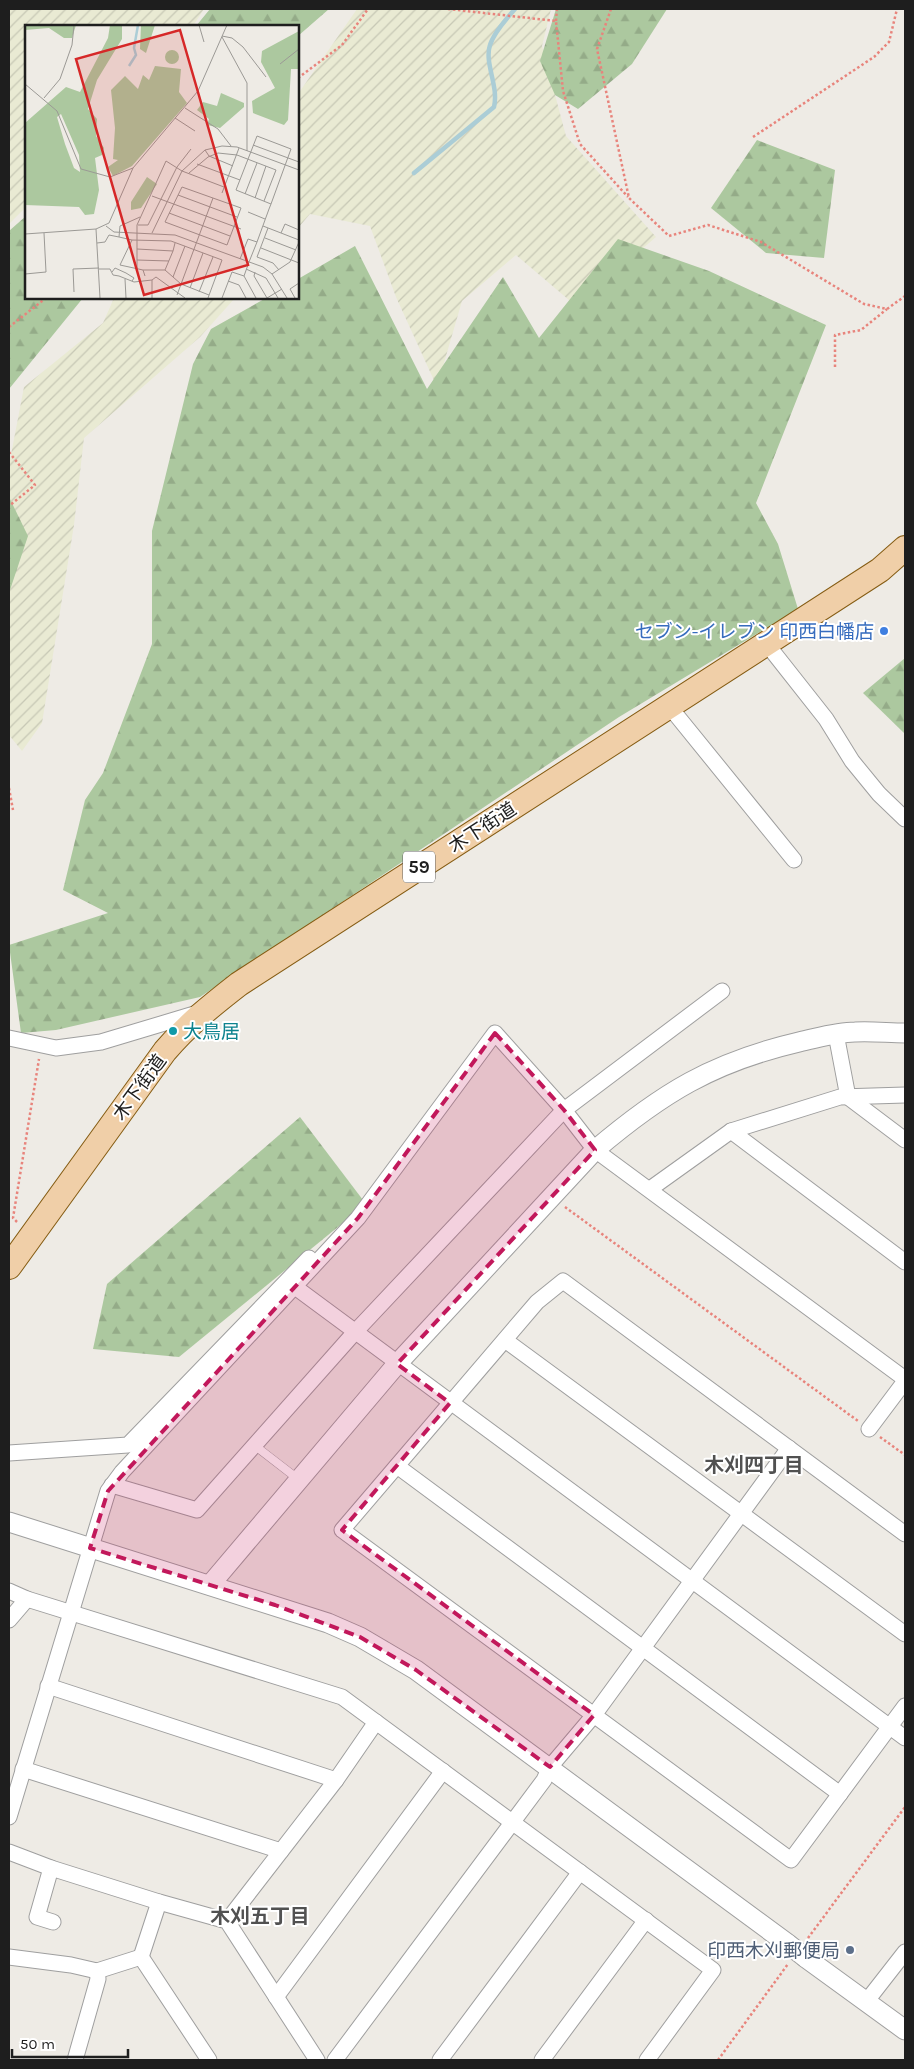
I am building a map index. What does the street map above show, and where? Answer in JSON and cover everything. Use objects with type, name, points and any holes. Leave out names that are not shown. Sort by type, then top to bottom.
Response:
[{"type":"main road","name":"木下街道","points":[[9,1267],[164,1051],[181,1031],[204,1011],[239,984],[880,570],[905,548]]},
{"type":"street","points":[[766,643],[826,719],[852,761],[879,794],[905,819]]},
{"type":"street","points":[[669,706],[794,860]]},
{"type":"street","points":[[112,1485],[197,1510],[356,1332],[564,1110],[722,991]]},
{"type":"street","points":[[9,1038],[56,1048],[101,1042],[204,1011]]},
{"type":"street","points":[[210,1584],[397,1364],[595,1150],[655,1102],[696,1078],[735,1060],[836,1034],[856,1032],[905,1033]]},
{"type":"street","points":[[9,1816],[108,1491],[122,1472],[346,1232],[495,1034],[564,1110],[595,1150],[905,1380],[869,1429]]},
{"type":"street","points":[[836,1034],[848,1097],[905,1140]]},
{"type":"street","points":[[650,1189],[731,1131],[840,1097],[905,1095]]},
{"type":"street","points":[[731,1131],[905,1262]]},
{"type":"street","points":[[9,1453],[128,1445],[304,1263],[336,1233],[346,1232]]},
{"type":"street","points":[[905,1534],[563,1281],[537,1302],[342,1530],[791,1860],[905,1706]]},
{"type":"street","points":[[296,1287],[397,1364],[905,1738]]},
{"type":"street","points":[[505,1340],[905,1634]]},
{"type":"street","points":[[335,2060],[544,1780],[550,1767],[594,1715],[789,1448]]},
{"type":"street","points":[[396,1466],[840,1794]]},
{"type":"street","points":[[9,1522],[210,1584],[328,1623],[360,1637],[416,1670],[905,2030]]},
{"type":"street","points":[[9,1591],[27,1599],[342,1697],[646,1920],[713,1970],[647,2060]]},
{"type":"street","points":[[9,1620],[27,1599]]},
{"type":"street","points":[[48,1686],[336,1780]]},
{"type":"street","points":[[227,1921],[336,1780],[376,1722]]},
{"type":"street","points":[[23,1769],[281,1851]]},
{"type":"street","points":[[276,1997],[443,1771]]},
{"type":"street","points":[[9,1852],[51,1868],[227,1921],[317,2060]]},
{"type":"street","points":[[51,1868],[37,1918],[53,1922]]},
{"type":"street","points":[[440,2060],[580,1872]]},
{"type":"street","points":[[141,1957],[159,1902]]},
{"type":"street","points":[[542,2060],[646,1920]]},
{"type":"street","points":[[866,2002],[905,1952]]},
{"type":"street","points":[[9,1957],[71,1965],[97,1971],[141,1957]]},
{"type":"street","points":[[141,1957],[209,2060]]},
{"type":"street","points":[[75,2060],[98,1979],[97,1971]]},
{"type":"lane","points":[[254,1445],[298,1479]]},
{"type":"path","points":[[299,77],[342,45],[368,9]]},
{"type":"path","points":[[448,9],[556,21]]},
{"type":"path","points":[[557,9],[556,21],[563,91],[580,144],[629,198],[670,236],[708,225],[761,242],[864,304],[888,309]]},
{"type":"path","points":[[611,9],[597,49],[629,198]]},
{"type":"path","points":[[753,137],[874,57],[889,42],[897,9]]},
{"type":"path","points":[[835,367],[835,335],[861,330],[905,296]]},
{"type":"path","points":[[9,327],[45,299]]},
{"type":"path","points":[[9,452],[35,485],[9,506]]},
{"type":"path","points":[[9,788],[13,810]]},
{"type":"path","points":[[31,1237],[13,1218],[42,1045]]},
{"type":"path","points":[[552,1197],[905,1455]]},
{"type":"path","points":[[718,2060],[905,1806]]},
{"type":"highlighted area","points":[[495,1033],[564,1110],[595,1150],[397,1364],[450,1403],[342,1530],[594,1715],[550,1767],[416,1670],[360,1637],[275,1605],[90,1548],[108,1491],[358,1218]]},
{"type":"green space","points":[[9,9],[204,9],[194,25],[25,25],[25,208],[9,224]]},
{"type":"green space","points":[[210,9],[329,9],[299,35],[299,25],[197,25]]},
{"type":"green space","points":[[357,9],[551,9],[542,46],[566,136],[656,237],[576,306],[516,255],[462,301],[437,387],[396,297],[370,226],[310,214],[299,227],[299,93]]},
{"type":"green space","points":[[556,9],[667,9],[632,64],[578,109],[555,95],[540,61]]},
{"type":"green space","points":[[757,140],[835,170],[824,258],[766,253],[711,208]]},
{"type":"green space","points":[[25,217],[25,299],[82,299],[9,389],[9,231]]},
{"type":"green space","points":[[618,239],[709,271],[826,325],[756,503],[778,544],[798,609],[619,717],[200,997],[56,1030],[21,1033],[9,945],[108,913],[63,890],[85,800],[103,773],[152,644],[152,531],[193,364],[211,329],[264,299],[299,299],[299,278],[355,246],[427,389],[503,277],[539,338]]},
{"type":"green space","points":[[114,299],[234,299],[200,337],[84,438],[74,525],[42,723],[22,751],[9,735],[9,465],[24,387],[103,323]]},
{"type":"green space","points":[[9,497],[28,536],[9,593]]},
{"type":"green space","points":[[905,658],[905,734],[863,693]]},
{"type":"green space","points":[[300,1117],[366,1204],[179,1357],[93,1349],[107,1284]]},
{"type":"waterway","points":[[414,173],[494,107],[495,91],[489,59],[490,45],[498,30],[515,9]]},
{"type":"place","name":"セブン-イレブン 印西白幡店","points":[[884,631]]},
{"type":"place","name":"大鳥居","points":[[173,1031]]},
{"type":"place","name":"印西木刈郵便局","points":[[850,1950]]},
{"type":"district","name":"木刈四丁目","points":[[754,1465]]},
{"type":"district","name":"木刈五丁目","points":[[260,1916]]}]
